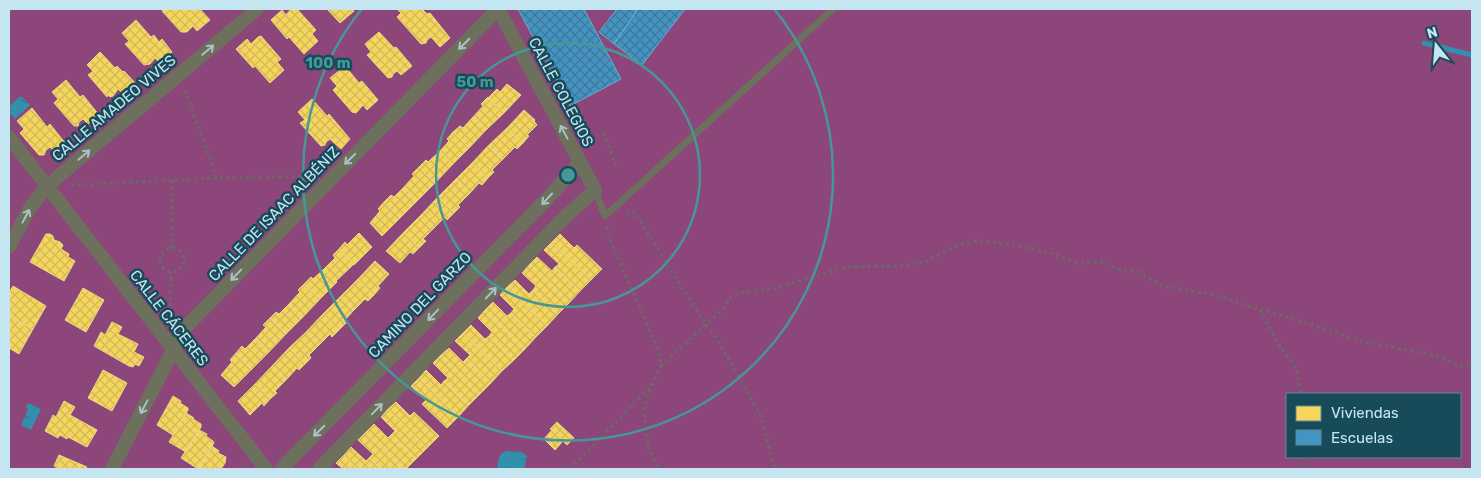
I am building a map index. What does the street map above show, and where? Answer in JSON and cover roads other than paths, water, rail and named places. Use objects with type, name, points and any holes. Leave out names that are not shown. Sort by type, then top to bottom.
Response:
[{"type":"street","name":"CALLE AMADEO VIVES","points":[[9,248],[30,208],[47,186],[257,9]]},
{"type":"street","name":"CALLE COLEGIOS","points":[[498,9],[595,190]]},
{"type":"street","name":"CALLE DE ISAAC ALBÉNIZ","points":[[112,469],[184,329],[498,9]]},
{"type":"street","name":"CALLE CÁCERES","points":[[9,137],[266,469]]},
{"type":"street","name":"CAMINO DEL GARZO","points":[[281,469],[548,198],[580,162]]},
{"type":"street","points":[[319,469],[566,216],[595,190]]},
{"type":"lane","points":[[595,190],[605,216],[832,9]]},
{"type":"water","points":[[21,96],[30,105],[15,119],[9,112],[9,106]]},
{"type":"water","points":[[27,404],[41,409],[31,430],[21,425],[28,410]]},
{"type":"water","points":[[507,451],[521,452],[526,455],[524,469],[497,469],[500,456]]},
{"type":"waterway","points":[[1424,43],[1472,55]]}]
